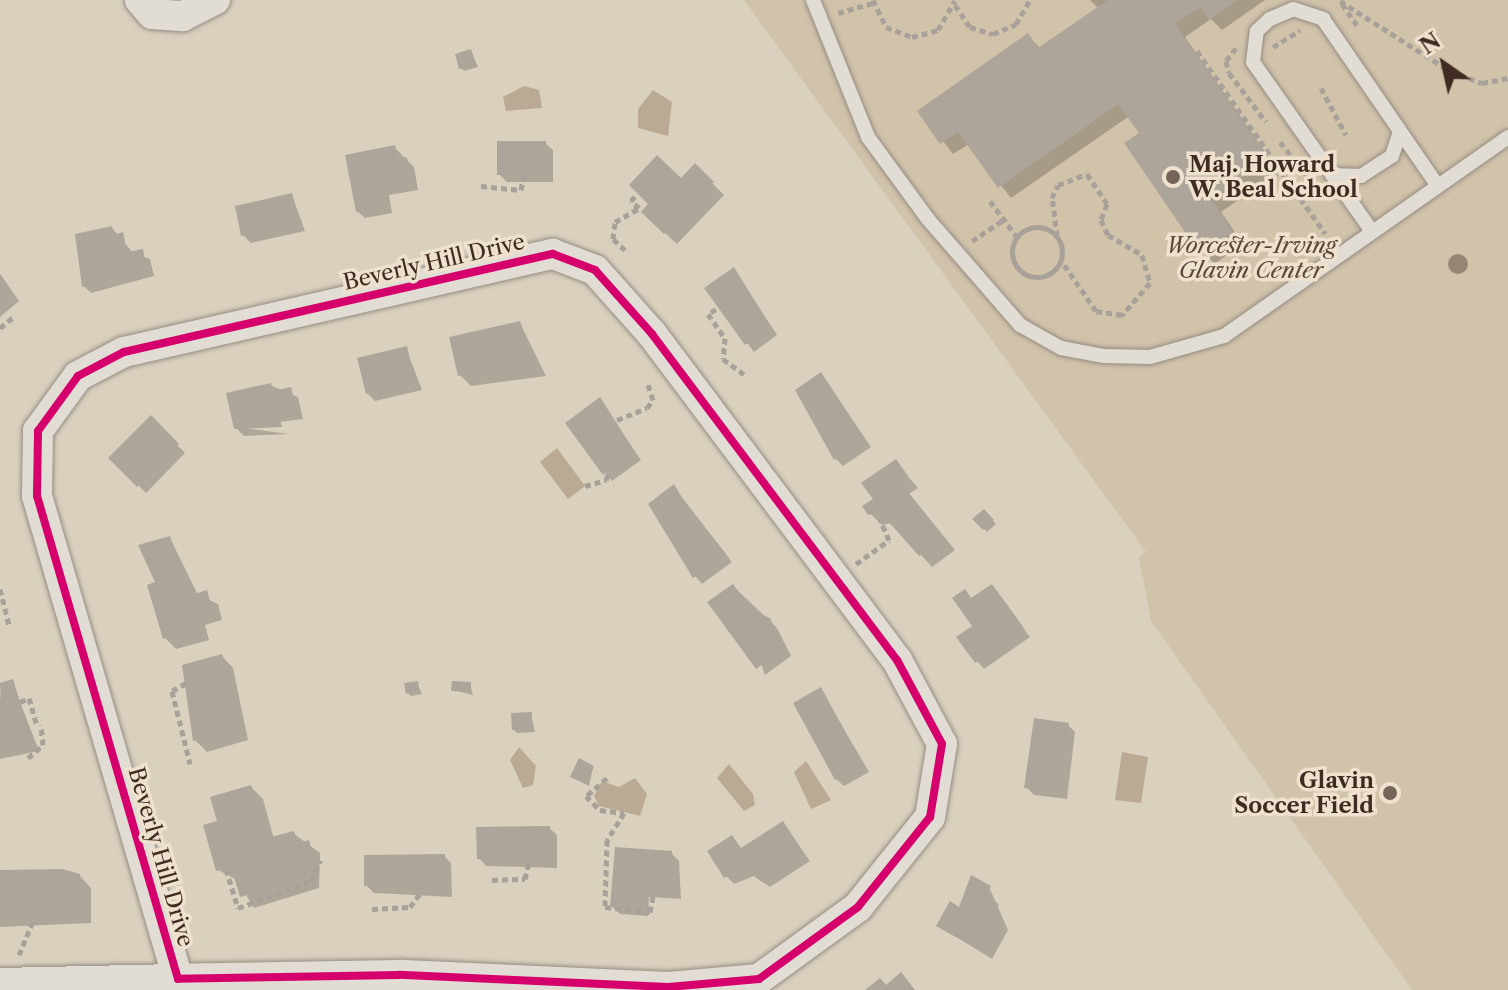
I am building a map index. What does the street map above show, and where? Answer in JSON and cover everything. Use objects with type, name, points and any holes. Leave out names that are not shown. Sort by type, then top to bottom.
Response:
[{"type":"street","points":[[140,0],[152,14],[183,16],[215,0]]},
{"type":"street","name":"Beverly Hill Drive","points":[[1,983],[178,979],[668,987],[759,979],[858,907],[930,817],[942,744],[897,660],[652,334],[595,270],[553,254],[124,352],[78,376],[38,431],[37,496],[178,979]]},
{"type":"lane","points":[[813,0],[868,137],[1020,325],[1061,348],[1150,357],[1224,336],[1371,230],[1508,137]]},
{"type":"lane","points":[[1371,230],[1253,62],[1257,31],[1270,19],[1293,9],[1323,19],[1437,185]]},
{"type":"lane","points":[[1332,175],[1361,176],[1392,156],[1400,132]]},
{"type":"path","points":[[837,13],[873,2],[886,27],[912,37],[938,30],[954,8],[955,0]]},
{"type":"path","points":[[954,8],[970,27],[993,34],[1016,24],[1030,0]]},
{"type":"path","points":[[1340,0],[1358,27]]},
{"type":"path","points":[[1340,0],[1450,71],[1482,83],[1508,78]]},
{"type":"path","points":[[1264,48],[1298,35],[1302,20]]},
{"type":"path","points":[[1197,51],[1325,233]]},
{"type":"path","points":[[1321,88],[1346,135]]},
{"type":"path","points":[[1264,183],[1281,170]]},
{"type":"path","points":[[1087,174],[1107,204],[1101,220],[1108,235],[1142,255],[1150,283],[1122,315],[1096,311],[1061,260],[1057,236],[1058,185],[1087,174]]},
{"type":"path","points":[[481,186],[521,190],[524,175]]},
{"type":"path","points":[[625,250],[613,239],[615,222],[639,208],[635,196]]},
{"type":"path","points":[[990,201],[1017,237],[1014,262],[1025,274],[1050,274],[1061,260]]},
{"type":"path","points":[[972,242],[1003,220]]},
{"type":"path","points":[[1017,237],[1037,227],[1057,236]]},
{"type":"path","points":[[716,309],[708,314],[725,338],[723,359],[744,374]]},
{"type":"path","points":[[0,328],[15,316]]},
{"type":"path","points":[[617,420],[647,408],[653,400],[647,381]]},
{"type":"path","points":[[585,486],[606,480],[610,470]]},
{"type":"path","points":[[855,564],[889,540],[880,520]]},
{"type":"path","points":[[0,589],[9,625]]},
{"type":"path","points":[[186,683],[172,691],[190,764]]},
{"type":"path","points":[[20,702],[29,698],[43,745],[28,758]]},
{"type":"path","points":[[607,778],[586,796],[600,810],[624,813],[607,840],[605,907],[650,912],[654,891]]},
{"type":"path","points":[[226,869],[238,908],[311,881],[321,860]]},
{"type":"path","points":[[492,880],[525,879],[529,862]]},
{"type":"path","points":[[372,909],[410,907],[422,891]]},
{"type":"path","points":[[1,983],[35,916]]},
{"type":"green space","name":"Worcester-Irving Glavin Center","points":[[744,0],[1508,0],[1508,990],[1412,990],[1151,621],[1139,557],[1146,552]]},
{"type":"shaded area","points":[[524,86],[539,90],[542,108],[506,111],[503,97]]},
{"type":"shaded area","points":[[653,90],[672,102],[668,136],[638,128],[638,109]]},
{"type":"shaded area","points":[[557,448],[585,486],[568,499],[540,462]]},
{"type":"shaded area","points":[[519,747],[536,766],[533,785],[523,788],[510,760]]},
{"type":"shaded area","points":[[1122,752],[1148,757],[1141,803],[1115,800]]},
{"type":"shaded area","points":[[806,761],[831,800],[811,809],[794,772]]},
{"type":"shaded area","points":[[729,764],[753,794],[755,805],[744,811],[717,778]]},
{"type":"shaded area","points":[[635,778],[647,794],[640,816],[599,806],[594,796],[602,781],[619,787]]},
{"type":"building","name":"Maj. Howard W. Beal School","points":[[1108,0],[1237,0],[1209,20],[1200,7],[1175,24],[1269,159],[1211,199],[1233,232],[1200,254],[1124,143],[1139,133],[1118,104],[998,188],[958,132],[940,144],[917,111],[1028,33],[1038,48]]},
{"type":"building","points":[[471,49],[476,64],[459,69],[455,54]]},
{"type":"building","points":[[497,141],[546,141],[546,175],[497,175]]},
{"type":"building","points":[[395,145],[398,159],[407,157],[411,183],[382,188],[386,206],[356,212],[345,155]]},
{"type":"building","points":[[657,155],[681,178],[695,163],[714,182],[664,234],[641,212],[648,204],[629,185]]},
{"type":"building","points":[[292,193],[299,223],[241,236],[235,206]]},
{"type":"building","points":[[112,226],[114,235],[123,232],[127,252],[143,249],[147,269],[82,287],[75,234]]},
{"type":"building","points":[[734,267],[771,327],[745,345],[704,288]]},
{"type":"building","points":[[0,274],[13,293],[0,302]]},
{"type":"building","points":[[520,321],[535,365],[458,376],[449,337]]},
{"type":"building","points":[[407,346],[415,383],[366,394],[357,358]]},
{"type":"building","points":[[821,372],[865,439],[834,460],[795,390]]},
{"type":"building","points":[[271,383],[272,391],[291,387],[297,412],[279,416],[282,427],[234,429],[226,393]]},
{"type":"building","points":[[600,397],[635,452],[603,475],[565,423]]},
{"type":"building","points":[[151,415],[179,444],[137,487],[108,458]]},
{"type":"building","points":[[896,459],[908,476],[900,482],[945,538],[919,556],[880,512],[868,515],[862,506],[873,499],[861,483]]},
{"type":"building","points":[[674,484],[706,539],[711,535],[726,554],[693,578],[648,504]]},
{"type":"building","points":[[984,509],[994,520],[983,530],[972,519]]},
{"type":"building","points":[[170,536],[192,595],[207,590],[212,608],[194,613],[199,628],[163,639],[147,585],[155,582],[138,545]]},
{"type":"building","points":[[733,584],[752,610],[770,618],[785,648],[756,669],[707,602]]},
{"type":"building","points":[[992,584],[1024,628],[975,663],[956,637],[972,626],[952,598],[965,589],[971,598]]},
{"type":"building","points":[[222,654],[238,729],[193,741],[182,665]]},
{"type":"building","points":[[13,679],[33,744],[3,753],[0,683]]},
{"type":"building","points":[[418,681],[419,691],[406,694],[404,683]]},
{"type":"building","points":[[452,681],[471,682],[471,692],[451,691]]},
{"type":"building","points":[[821,687],[863,765],[835,780],[793,703]]},
{"type":"building","points":[[532,712],[532,730],[512,730],[511,713]]},
{"type":"building","points":[[1034,718],[1069,723],[1060,793],[1024,788]]},
{"type":"building","points":[[579,758],[594,766],[585,784],[570,777]]},
{"type":"building","points":[[251,785],[267,838],[294,831],[298,843],[309,840],[314,859],[304,862],[308,877],[240,897],[231,867],[216,871],[203,825],[217,821],[210,797]]},
{"type":"building","points":[[783,821],[804,853],[761,881],[745,869],[724,878],[707,851],[732,835],[741,848]]},
{"type":"building","points":[[550,826],[550,861],[477,859],[476,827]]},
{"type":"building","points":[[615,847],[672,851],[675,893],[642,891],[641,909],[610,907]]},
{"type":"building","points":[[445,854],[445,891],[364,886],[364,855]]},
{"type":"building","points":[[62,869],[80,874],[81,912],[0,916],[0,870]]},
{"type":"building","points":[[971,875],[991,886],[985,896],[999,904],[992,916],[1002,921],[984,953],[936,926],[950,901],[959,907]]},
{"type":"building","points":[[901,972],[915,990],[865,990],[880,978],[886,985]]},
{"type":"cycle path","points":[[553,254],[595,270],[652,334],[897,660],[942,744],[930,817],[858,907],[759,979],[668,987],[399,975],[178,979],[37,496],[38,431],[78,376],[124,352],[553,254]]},
{"type":"place","name":"Maj. Howard W. Beal School","points":[[1173,177]]},
{"type":"place","name":"Glavin Soccer Field","points":[[1390,793]]}]
